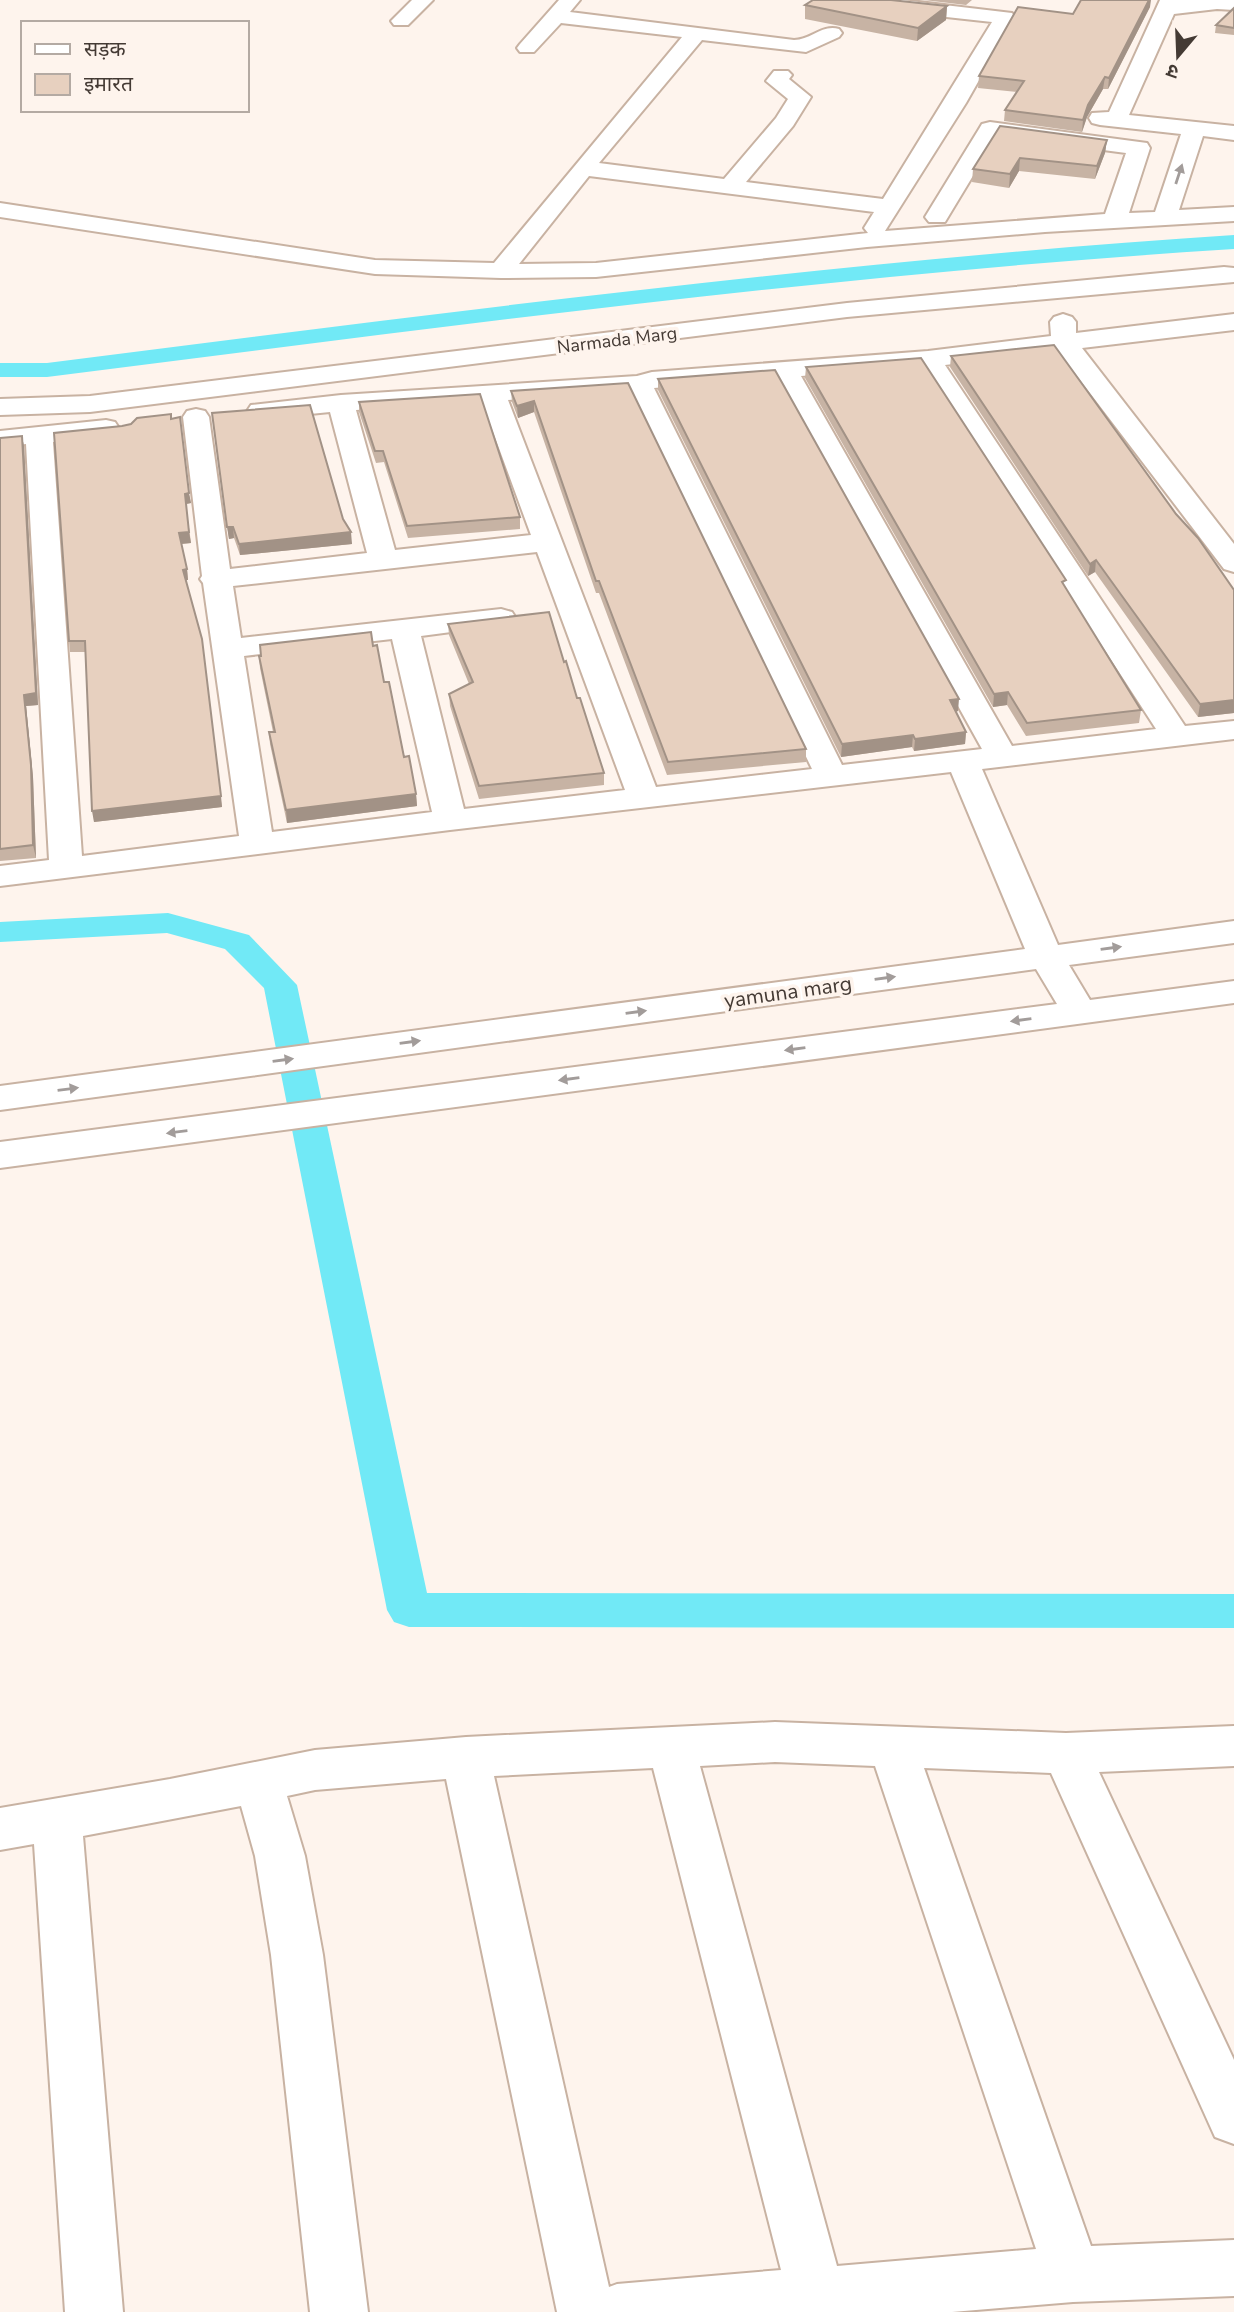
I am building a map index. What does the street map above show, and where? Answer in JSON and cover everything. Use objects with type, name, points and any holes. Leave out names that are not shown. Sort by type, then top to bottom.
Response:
[{"type":"street","points":[[401,21],[423,0]]},
{"type":"street","points":[[527,48],[570,0]]},
{"type":"street","points":[[867,240],[956,103],[1017,0]]},
{"type":"street","points":[[857,1],[1005,17]]},
{"type":"street","points":[[1116,120],[1168,4],[1234,5]]},
{"type":"street","points":[[555,16],[794,46],[816,42],[832,33]]},
{"type":"street","points":[[500,271],[697,33]]},
{"type":"street","points":[[731,186],[785,121],[800,97],[777,81],[781,75]]},
{"type":"street","points":[[956,103],[982,106]]},
{"type":"street","points":[[1076,116],[1227,132],[1210,158]]},
{"type":"street","points":[[970,206],[940,213],[990,129],[1139,148],[1115,221]]},
{"type":"street","points":[[1165,218],[1194,129]]},
{"type":"street","points":[[583,168],[890,207]]},
{"type":"street","points":[[1096,197],[1124,195]]},
{"type":"street","points":[[0,209],[375,267],[500,271],[596,271],[867,240],[1165,218],[1195,207],[1234,214]]},
{"type":"street","name":"Narmada Marg","points":[[0,407],[90,404],[847,310],[1231,274]]},
{"type":"street","points":[[1061,289],[1064,342],[1234,563]]},
{"type":"street","points":[[257,845],[215,579],[206,416],[341,403],[639,384],[652,380],[928,359],[1234,322]]},
{"type":"street","points":[[928,359],[1177,738]]},
{"type":"street","points":[[784,369],[1003,758]]},
{"type":"street","points":[[639,384],[831,775]]},
{"type":"street","points":[[492,393],[547,542],[548,613],[644,797]]},
{"type":"street","points":[[341,403],[383,559]]},
{"type":"street","points":[[0,439],[130,425]]},
{"type":"street","points":[[39,436],[66,869]]},
{"type":"street","points":[[215,579],[547,542]]},
{"type":"street","points":[[228,649],[548,613]]},
{"type":"street","points":[[405,630],[450,820]]},
{"type":"street","points":[[0,876],[644,797],[1234,730]]},
{"type":"street","points":[[963,762],[1046,957],[1080,1012]]},
{"type":"street","name":"yamuna marg","points":[[0,1098],[1234,932]]},
{"type":"street","points":[[0,1155],[1234,992]]},
{"type":"street","points":[[0,1829],[315,1770],[466,1757],[775,1742],[1066,1753],[1234,1746]]},
{"type":"street","points":[[671,1746],[816,2294]]},
{"type":"street","points":[[892,1747],[1073,2274]]},
{"type":"street","points":[[1066,1753],[1234,2119]]},
{"type":"street","points":[[466,1757],[586,2312]]},
{"type":"street","points":[[258,1782],[280,1856],[297,1955],[339,2312]]},
{"type":"street","points":[[57,1820],[94,2312]]},
{"type":"street","points":[[617,2312],[1073,2274],[1234,2268]]},
{"type":"building","points":[[813,0],[891,0],[947,6],[918,28],[805,5]]},
{"type":"building","points":[[1081,0],[1149,0],[1109,78],[1105,77],[1088,105],[1083,120],[1005,110],[1024,81],[979,76],[1018,7],[1073,14]]},
{"type":"building","points":[[1234,8],[1234,28],[1216,25]]},
{"type":"building","points":[[1000,126],[1107,140],[1097,166],[1020,158],[1010,174],[973,169]]},
{"type":"building","points":[[1054,345],[1234,590],[1234,700],[1200,704],[1096,560],[1090,564],[951,356]]},
{"type":"building","points":[[921,358],[1066,580],[1062,582],[1141,710],[1027,723],[1008,692],[994,694],[806,367]]},
{"type":"building","points":[[775,370],[959,699],[950,700],[966,732],[915,739],[913,735],[842,744],[658,379]]},
{"type":"building","points":[[628,383],[806,749],[668,762],[599,581],[596,581],[534,401],[517,406],[511,391]]},
{"type":"building","points":[[480,394],[520,517],[407,526],[383,451],[375,451],[359,402]]},
{"type":"building","points":[[310,405],[343,519],[351,532],[239,544],[233,527],[227,527],[212,413]]},
{"type":"building","points":[[171,414],[171,419],[180,417],[189,493],[185,494],[189,532],[179,533],[187,569],[183,570],[202,639],[221,796],[92,811],[85,641],[69,641],[54,433],[122,426],[131,424],[137,418]]},
{"type":"building","points":[[22,436],[36,693],[24,695],[31,765],[33,845],[0,849],[0,438]]},
{"type":"building","points":[[549,612],[604,773],[479,786],[449,694],[473,682],[448,624]]},
{"type":"building","points":[[371,632],[373,646],[377,645],[384,682],[389,682],[404,757],[409,756],[416,794],[286,810],[269,732],[275,732],[259,656],[260,645]]},
{"type":"waterway","points":[[0,370],[47,370],[640,295],[788,279],[937,264],[1234,242]]},
{"type":"waterway","points":[[0,932],[168,923],[237,942],[280,985],[409,1610],[1234,1611]]}]
